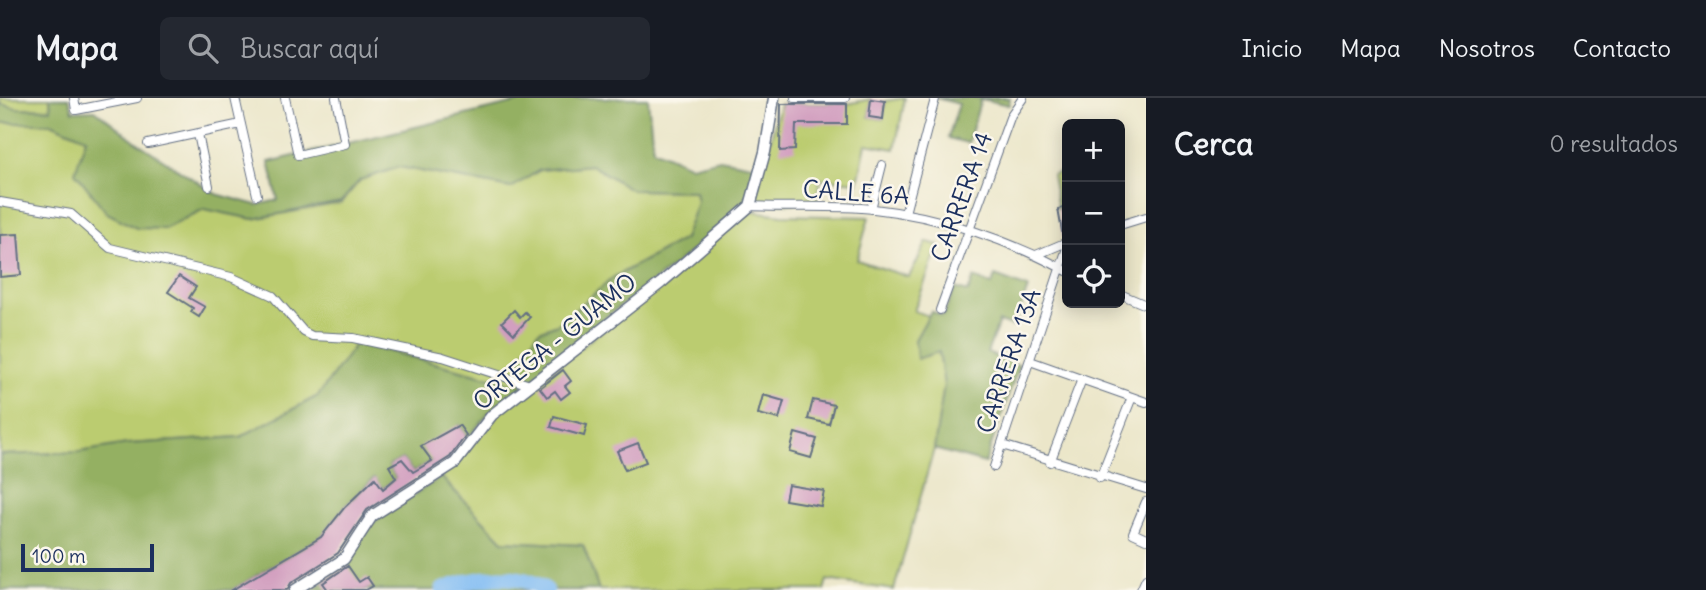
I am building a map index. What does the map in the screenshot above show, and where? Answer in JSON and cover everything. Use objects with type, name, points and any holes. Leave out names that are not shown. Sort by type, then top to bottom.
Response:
[{"type":"street","points":[[74,98],[76,110],[137,98]]},
{"type":"street","points":[[235,98],[257,195]]},
{"type":"street","points":[[285,98],[298,155],[345,144],[336,98]]},
{"type":"street","points":[[750,206],[765,152],[774,98]]},
{"type":"street","points":[[796,98],[845,98]]},
{"type":"street","name":"CARRERA 14","points":[[940,310],[971,231],[1011,115],[1023,98]]},
{"type":"street","points":[[905,213],[935,99]]},
{"type":"street","points":[[148,144],[241,124]]},
{"type":"street","points":[[198,134],[209,186]]},
{"type":"street","points":[[870,209],[881,165]]},
{"type":"street","points":[[0,202],[71,214],[110,248],[231,277],[273,296],[304,332],[312,336],[353,338],[443,357],[530,385]]},
{"type":"street","name":"CALLE 6A","points":[[750,206],[870,209],[905,213],[971,231],[1036,255],[1062,268]]},
{"type":"street","name":"ORTEGA - GUAMO","points":[[295,590],[344,559],[372,516],[455,463],[487,419],[661,282],[750,206]]},
{"type":"street","points":[[1125,223],[1146,217]]},
{"type":"street","points":[[1036,255],[1062,244]]},
{"type":"street","name":"CARRERA 13A","points":[[994,467],[1062,274]]},
{"type":"street","points":[[1125,296],[1146,305]]},
{"type":"street","points":[[1030,361],[1146,402]]},
{"type":"street","points":[[1050,462],[1082,379]]},
{"type":"street","points":[[1100,478],[1132,397]]},
{"type":"street","points":[[1002,445],[1100,478],[1146,489]]},
{"type":"street","points":[[1146,502],[1133,533],[1146,539]]},
{"type":"street","points":[[1141,590],[1146,579]]},
{"type":"green space","points":[[0,98],[50,98],[51,109],[16,108],[0,104]]},
{"type":"green space","points":[[50,98],[69,98],[73,111],[95,110],[138,143],[216,194],[257,205],[278,200],[269,162],[536,98],[648,98],[653,149],[691,166],[720,159],[757,166],[745,204],[675,265],[582,335],[530,382],[523,379],[517,361],[539,331],[560,323],[614,277],[684,239],[697,202],[695,191],[632,190],[591,165],[540,170],[511,188],[399,167],[360,180],[341,202],[253,219],[204,209],[164,229],[136,228],[107,213],[75,172],[86,138],[51,123],[0,123],[0,104],[17,108],[51,109]]},
{"type":"green space","points":[[905,98],[895,149],[866,144],[858,182],[821,179],[816,204],[754,203],[780,104],[847,104],[871,99],[869,117],[883,119],[885,101]]},
{"type":"green space","points":[[936,98],[1010,98],[1009,105],[981,99],[968,143],[948,138],[959,104]]},
{"type":"green space","points":[[0,123],[51,123],[86,138],[164,229],[204,209],[253,219],[341,203],[360,180],[399,167],[511,188],[540,170],[591,165],[632,190],[695,191],[698,202],[684,239],[614,277],[560,323],[539,331],[523,386],[357,343],[318,396],[240,437],[127,444],[79,453],[0,455]]},
{"type":"green space","points":[[1062,172],[1062,208],[1058,209],[1052,175]]},
{"type":"green space","points":[[751,211],[782,215],[869,217],[857,260],[909,277],[927,242],[939,245],[914,311],[929,316],[915,340],[939,352],[944,385],[934,449],[894,590],[827,580],[824,590],[599,590],[583,545],[503,541],[441,477],[494,417]]},
{"type":"green space","points":[[995,276],[1028,288],[1014,327],[999,322],[987,353],[1019,365],[985,463],[934,449],[944,385],[939,352],[917,359],[915,340],[931,311],[942,316],[944,314],[955,288],[968,292],[974,278],[992,285]]},
{"type":"green space","points":[[356,343],[523,386],[490,412],[468,438],[459,425],[432,461],[413,472],[402,459],[389,466],[396,478],[383,489],[374,478],[345,507],[321,537],[232,590],[0,590],[0,455],[79,452],[127,444],[240,437],[318,396]]},
{"type":"green space","points":[[441,477],[503,541],[583,545],[599,590],[309,590],[323,583],[346,562],[369,525]]},
{"type":"building","points":[[871,99],[885,101],[883,119],[869,117]]},
{"type":"building","points":[[781,104],[847,104],[847,124],[796,124],[795,150],[780,151]]},
{"type":"building","points":[[1062,208],[1062,231],[1058,209]]},
{"type":"building","points":[[18,234],[21,275],[0,277],[0,235]]},
{"type":"building","points":[[179,276],[196,287],[189,298],[205,307],[199,317],[191,312],[193,308],[168,292]]},
{"type":"building","points":[[514,310],[520,317],[525,312],[530,317],[514,334],[502,322]]},
{"type":"building","points":[[563,370],[571,381],[565,386],[570,392],[561,399],[555,391],[547,397],[540,388]]},
{"type":"building","points":[[763,395],[784,401],[779,419],[758,414]]},
{"type":"building","points":[[813,400],[834,405],[829,424],[808,419]]},
{"type":"building","points":[[554,416],[587,425],[584,436],[551,427]]},
{"type":"building","points":[[459,425],[466,435],[450,457],[367,510],[338,553],[291,583],[287,590],[232,590],[321,537],[345,507],[375,478],[383,489],[396,478],[389,466],[402,459],[413,472],[432,461],[421,446]]},
{"type":"building","points":[[795,433],[817,439],[811,458],[790,452]]},
{"type":"building","points":[[638,443],[646,462],[625,470],[617,451]]},
{"type":"building","points":[[788,485],[824,491],[821,506],[785,500]]},
{"type":"building","points":[[348,566],[359,582],[367,577],[373,586],[366,590],[328,590],[323,583]]},
{"type":"waterway","points":[[443,590],[482,579],[496,578],[522,580],[546,590]]}]
